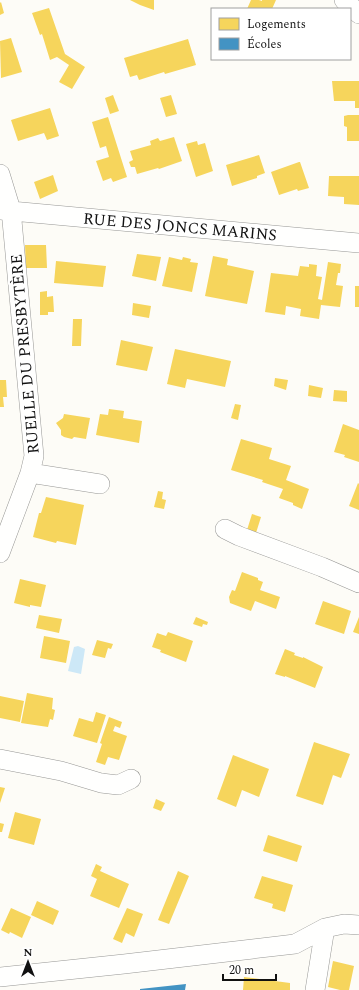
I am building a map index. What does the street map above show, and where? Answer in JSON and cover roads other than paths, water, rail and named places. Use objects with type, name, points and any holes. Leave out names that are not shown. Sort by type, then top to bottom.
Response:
[{"type":"street","points":[[344,0],[359,14]]},
{"type":"street","name":"RUELLE DU PRESBYTÈRE","points":[[0,174],[34,456],[30,472],[0,553]]},
{"type":"street","name":"RUE DES JONCS MARINS","points":[[5,210],[359,243]]},
{"type":"street","points":[[30,472],[100,484]]},
{"type":"street","points":[[225,529],[239,536],[322,566],[359,583]]},
{"type":"street","points":[[0,759],[61,770],[101,783],[118,785],[131,779]]},
{"type":"street","points":[[0,977],[295,944],[325,928],[344,924],[359,925]]},
{"type":"street","points":[[315,990],[325,928]]},
{"type":"water","points":[[78,646],[85,649],[81,674],[68,671],[74,647]]}]
